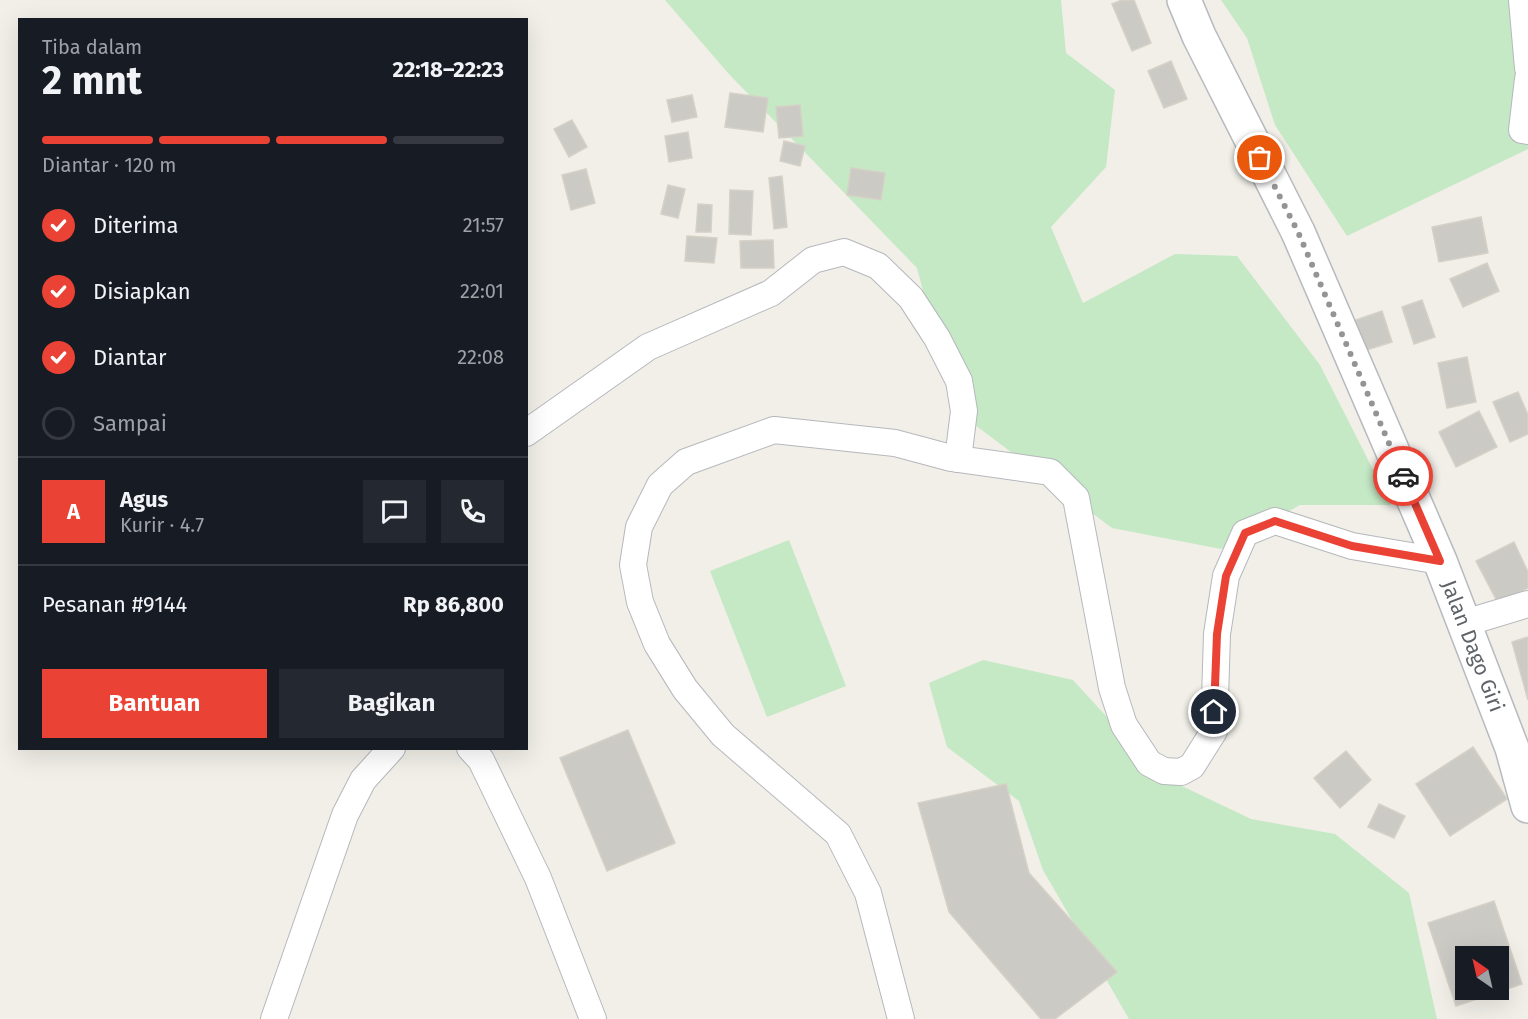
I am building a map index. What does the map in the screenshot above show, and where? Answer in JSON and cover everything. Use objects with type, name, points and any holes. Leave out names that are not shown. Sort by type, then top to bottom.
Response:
[{"type":"main road","name":"Jalan Dago Giri","points":[[1184,0],[1199,36],[1298,232],[1465,623],[1520,744],[1528,806]]},
{"type":"street","points":[[1522,0],[1528,68]]},
{"type":"street","points":[[1528,79],[1522,130],[1528,131]]},
{"type":"street","points":[[528,432],[648,347],[771,293],[813,260],[844,252],[878,266],[910,298],[937,338],[959,381],[961,391],[964,411],[958,459]]},
{"type":"street","points":[[901,1019],[868,893],[838,834],[723,735],[685,689],[657,644],[640,602],[633,565],[639,527],[660,485],[686,462],[774,430],[896,443],[958,459],[1050,472],[1076,498],[1112,688],[1124,725],[1149,763],[1164,771],[1180,772],[1192,766],[1214,731],[1217,634],[1226,576],[1245,533],[1275,521],[1352,546],[1440,561]]},
{"type":"street","points":[[1465,623],[1528,604]]},
{"type":"street","points":[[274,1019],[345,815],[363,780],[390,750]]},
{"type":"street","points":[[472,750],[481,760],[538,878],[593,1019]]},
{"type":"green space","points":[[665,0],[1061,0],[1066,53],[1115,90],[1106,167],[1051,227],[1083,303],[1175,254],[1237,256],[1320,365],[1391,505],[1300,505],[1221,549],[1112,528],[955,410],[917,268],[728,73]]},
{"type":"green space","points":[[1221,0],[1528,0],[1528,149],[1347,236],[1275,125],[1247,38]]},
{"type":"green space","points":[[789,540],[846,686],[767,717],[710,571]]},
{"type":"green space","points":[[983,660],[1073,680],[1161,776],[1251,819],[1335,834],[1409,893],[1437,1019],[1129,1019],[1043,870],[1019,801],[947,747],[929,683]]},
{"type":"building","points":[[1122,0],[1134,0],[1151,43],[1132,51],[1112,4]]},
{"type":"building","points":[[1171,61],[1187,99],[1164,108],[1148,71]]},
{"type":"building","points":[[730,93],[768,98],[763,132],[725,127]]},
{"type":"building","points":[[692,95],[697,117],[672,122],[667,100]]},
{"type":"building","points":[[800,105],[803,136],[779,138],[776,107]]},
{"type":"building","points":[[572,120],[587,147],[569,157],[554,129]]},
{"type":"building","points":[[688,132],[692,158],[669,162],[665,136]]},
{"type":"building","points":[[784,141],[805,146],[800,166],[780,161]]},
{"type":"building","points":[[851,168],[885,173],[881,200],[847,195]]},
{"type":"building","points":[[586,169],[595,203],[571,210],[562,175]]},
{"type":"building","points":[[782,176],[787,227],[774,229],[769,178]]},
{"type":"building","points":[[668,185],[685,189],[678,218],[661,214]]},
{"type":"building","points":[[730,190],[753,191],[751,235],[729,234]]},
{"type":"building","points":[[698,204],[712,205],[711,232],[696,232]]},
{"type":"building","points":[[1481,217],[1488,253],[1439,262],[1432,227]]},
{"type":"building","points":[[687,236],[717,238],[714,263],[685,261]]},
{"type":"building","points":[[773,240],[774,268],[741,268],[740,241]]},
{"type":"building","points":[[1487,263],[1499,291],[1463,307],[1450,279]]},
{"type":"building","points":[[1422,300],[1435,337],[1414,344],[1402,307]]},
{"type":"building","points":[[1382,311],[1392,342],[1360,352],[1350,322]]},
{"type":"building","points":[[1467,357],[1476,402],[1447,408],[1438,363]]},
{"type":"building","points":[[1518,392],[1528,415],[1528,434],[1510,442],[1493,402]]},
{"type":"building","points":[[1479,411],[1497,447],[1456,467],[1439,432]]},
{"type":"building","points":[[1514,542],[1528,572],[1528,588],[1498,603],[1476,561]]},
{"type":"building","points":[[1528,637],[1528,700],[1512,642]]},
{"type":"building","points":[[628,730],[675,843],[607,871],[560,758]]},
{"type":"building","points":[[1473,747],[1507,799],[1450,836],[1416,784]]},
{"type":"building","points":[[1346,751],[1371,780],[1340,808],[1314,778]]},
{"type":"building","points":[[1006,784],[1029,873],[1117,972],[1055,1019],[1041,1019],[949,912],[918,803]]},
{"type":"building","points":[[1379,804],[1405,816],[1394,838],[1368,827]]},
{"type":"building","points":[[1494,901],[1522,984],[1509,988],[1509,946],[1455,946],[1455,1000],[1474,1000],[1456,1006],[1428,923]]},
{"type":"way so far","points":[[1260,158],[1298,232],[1403,476]]},
{"type":"route","points":[[1214,712],[1217,634],[1226,576],[1245,533],[1275,521],[1352,546],[1440,561],[1403,476]]}]
